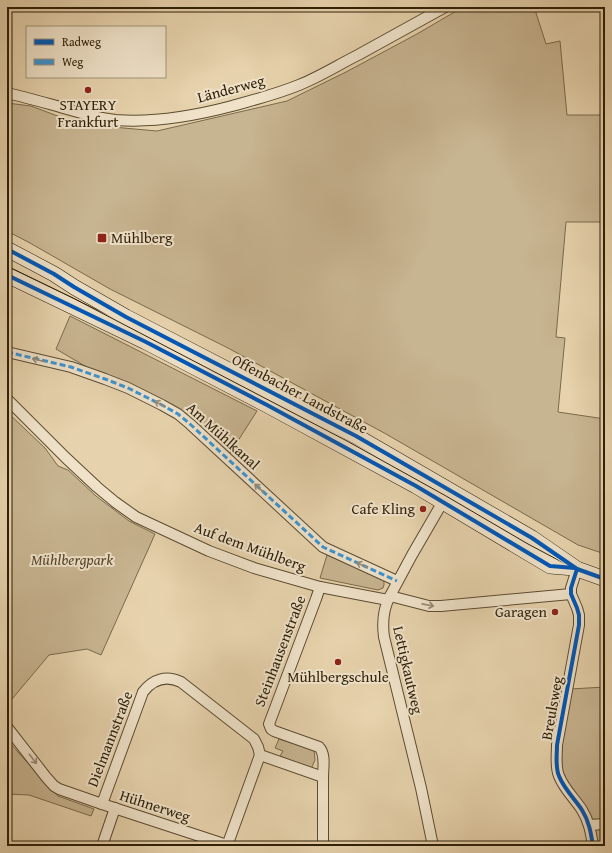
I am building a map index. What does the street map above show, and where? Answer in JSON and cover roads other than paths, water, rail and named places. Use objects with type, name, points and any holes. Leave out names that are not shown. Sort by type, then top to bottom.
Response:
[{"type":"main road","name":"Offenbacher Landstraße","points":[[7,249],[54,274],[126,317],[356,436],[446,496]]},
{"type":"main road","name":"Offenbacher Landstraße","points":[[7,276],[146,342],[267,405],[416,486],[446,496],[532,538],[577,569],[605,579]]},
{"type":"main road","points":[[65,303],[73,298],[75,291],[74,287]]},
{"type":"street","name":"Länderweg","points":[[7,93],[84,114],[114,120],[153,121],[190,115],[256,100],[299,85],[338,66],[445,7]]},
{"type":"street","name":"Am Mühlkanal","points":[[7,352],[83,371],[128,388],[178,414],[323,547],[397,581]]},
{"type":"street","name":"Auf dem Mühlberg","points":[[7,399],[97,487],[136,517],[209,552],[254,568],[320,587],[429,606],[571,594]]},
{"type":"street","name":"Lettigkautweg","points":[[433,846],[421,788],[384,637],[382,622],[389,598],[397,581],[446,496]]},
{"type":"street","points":[[571,594],[571,588],[577,569]]},
{"type":"street","name":"Steinhausenstraße","points":[[320,587],[270,722],[270,726],[274,731],[319,747],[323,751],[323,778]]},
{"type":"street","name":"Breulsweg","points":[[571,594],[577,608],[579,625],[557,745],[557,769],[559,777],[582,809],[589,826],[593,846]]},
{"type":"street","name":"Dielmannstraße","points":[[102,804],[143,692],[149,685],[161,679],[167,678],[176,680],[188,687],[254,739],[260,755]]},
{"type":"street","name":"Hühnerweg","points":[[7,727],[46,777],[59,789],[227,846]]},
{"type":"street","points":[[227,846],[260,755],[323,778],[324,846]]},
{"type":"street","points":[[102,846],[115,808]]},
{"type":"street","points":[[589,826],[605,824]]},
{"type":"tram line","points":[[7,266],[73,298],[347,441],[528,544],[577,570],[605,580]]},
{"type":"place","name":"STAYERY Frankfurt","points":[[88,90]]},
{"type":"place","name":"Mühlberg","points":[[102,238]]},
{"type":"place","name":"Cafe Kling","points":[[423,509]]},
{"type":"place","name":"Garagen","points":[[555,612]]},
{"type":"place","name":"Mühlbergschule","points":[[338,662]]},
{"type":"park label","name":"Mühlbergpark","points":[[72,560]]}]
